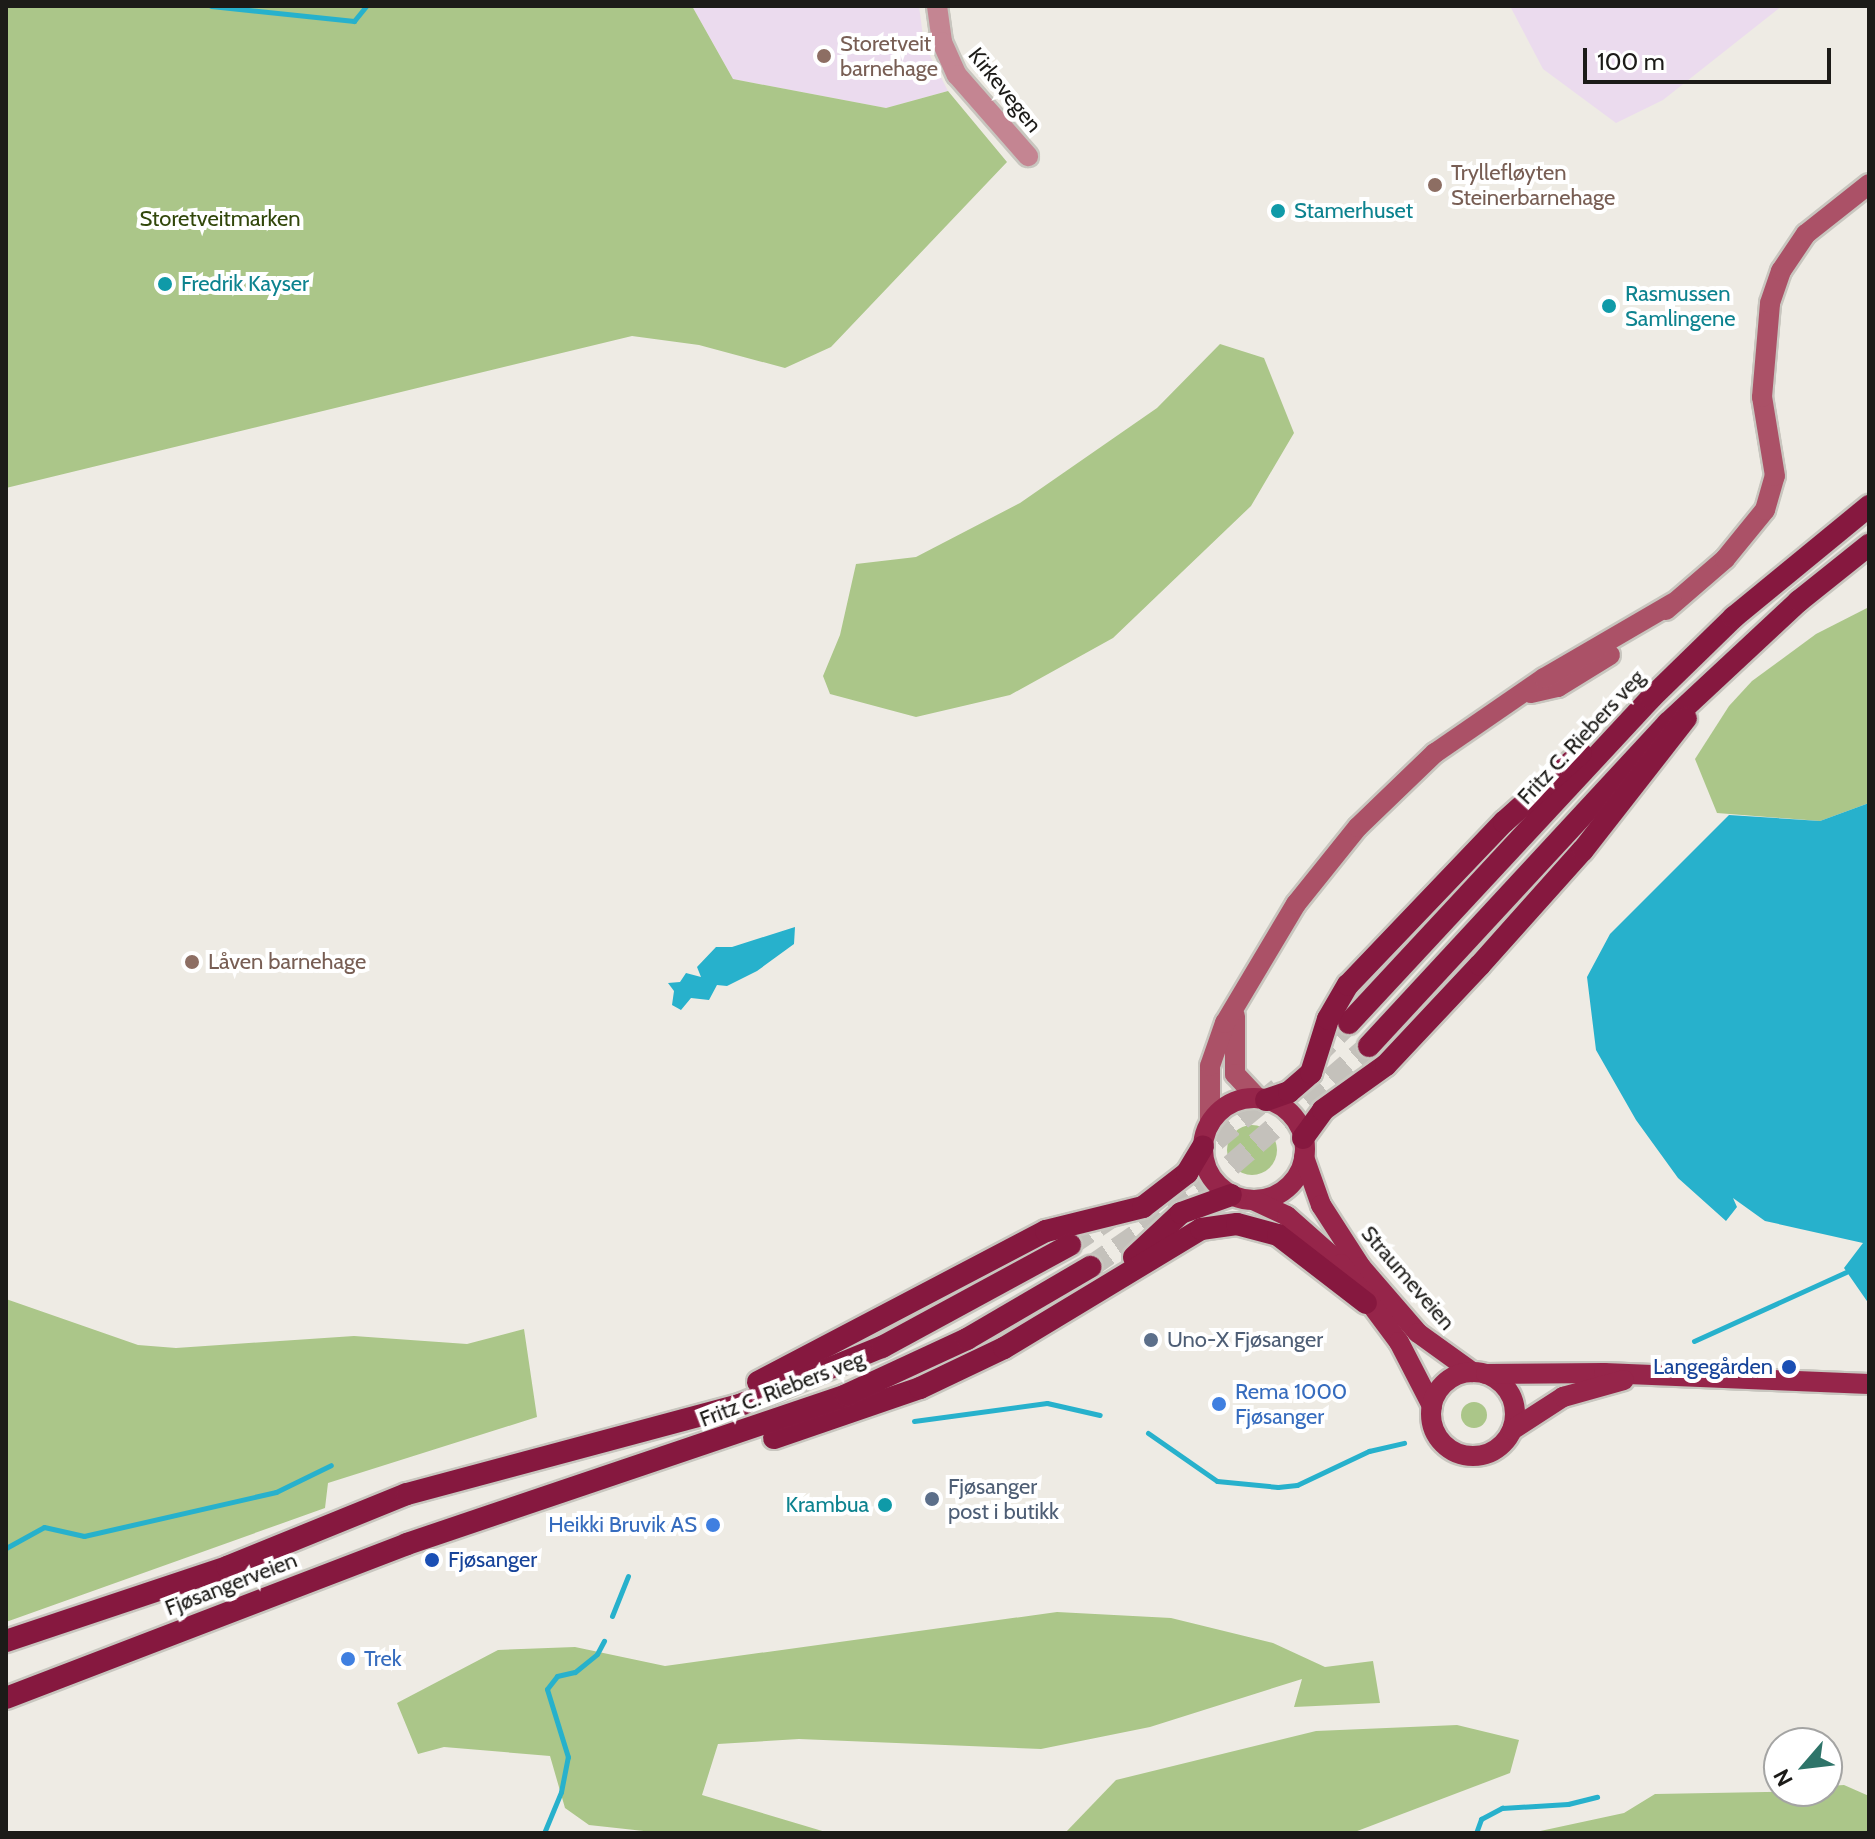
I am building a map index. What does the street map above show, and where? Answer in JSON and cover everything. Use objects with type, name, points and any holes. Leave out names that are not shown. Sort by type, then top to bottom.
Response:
[{"type":"highway","name":"Fritz C. Riebers veg","points":[[1349,1023],[1609,742],[1734,617],[1869,506]]},
{"type":"highway","points":[[1369,1046],[1703,688],[1869,545]]},
{"type":"highway","points":[[1261,1099],[1289,1092],[1311,1073],[1328,1019],[1348,985],[1504,822],[1734,617]]},
{"type":"highway","points":[[1304,1148],[1323,1110],[1386,1065],[1583,850],[1671,743],[1703,688]]},
{"type":"highway","points":[[698,1416],[1046,1231],[1143,1207],[1181,1180],[1203,1146]]},
{"type":"highway","points":[[1103,1290],[1181,1213],[1231,1195]]},
{"type":"highway","points":[[729,1439],[777,1438],[920,1388],[1004,1348],[1103,1290],[1187,1235],[1237,1224],[1278,1235],[1304,1251],[1366,1303]]},
{"type":"highway","name":"Fritz C. Riebers veg","points":[[464,1478],[698,1416],[882,1347],[1070,1245]]},
{"type":"highway","name":"Fritz C. Riebers veg","points":[[476,1522],[729,1439],[921,1361],[1090,1267]]},
{"type":"highway","name":"Fjøsangerveien","points":[[6,1641],[227,1567],[407,1494],[464,1478]]},
{"type":"highway","name":"Fjøsangerveien","points":[[6,1698],[476,1522]]},
{"type":"main road","points":[[1236,1008],[1235,1074],[1261,1099],[1290,1114],[1304,1148],[1288,1188],[1255,1201],[1231,1195],[1207,1170],[1203,1146],[1210,1123],[1212,1054],[1236,1008],[1296,904],[1393,788],[1435,753],[1527,694],[1558,687],[1620,649],[1725,559],[1765,510],[1775,476],[1762,397],[1770,303],[1781,271],[1806,234],[1869,184]]},
{"type":"main road","points":[[1210,1123],[1226,1106],[1261,1099]]},
{"type":"main road","name":"Straumeveien","points":[[1304,1148],[1321,1205],[1361,1267],[1418,1333],[1479,1373]]},
{"type":"main road","name":"Straumeveien","points":[[1255,1201],[1315,1238],[1399,1342],[1432,1406]]},
{"type":"main road","points":[[1631,1378],[1563,1397],[1512,1430],[1497,1449],[1466,1456],[1441,1441],[1432,1406],[1447,1382],[1479,1373],[1589,1373],[1631,1378],[1869,1384]]},
{"type":"main road","points":[[1479,1373],[1508,1391],[1514,1403],[1512,1430]]},
{"type":"street","name":"Kirkevegen","points":[[937,6],[942,42],[957,75],[1028,156]]},
{"type":"shaded area","name":"Storetveit barnehage","points":[[692,6],[919,6],[924,44],[948,91],[886,108],[733,79]]},
{"type":"shaded area","points":[[1510,6],[1782,6],[1663,100],[1616,123],[1543,69]]},
{"type":"green space","name":"Storetveitmarken","points":[[6,6],[692,6],[733,79],[886,108],[948,91],[1007,162],[831,347],[785,368],[699,345],[632,336],[6,488]]},
{"type":"green space","points":[[1220,344],[1264,358],[1294,433],[1251,506],[1113,638],[1010,695],[916,717],[830,694],[823,676],[840,635],[856,564],[916,557],[1020,503],[1157,408]]},
{"type":"green space","points":[[1869,607],[1869,803],[1820,821],[1717,813],[1695,759],[1729,706],[1752,681],[1816,634]]},
{"type":"green space","points":[[1252,1125],[1270,1132],[1277,1150],[1270,1168],[1252,1175],[1234,1168],[1227,1150],[1234,1132]]},
{"type":"green space","points":[[6,1299],[138,1345],[176,1348],[354,1336],[467,1344],[524,1329],[537,1417],[328,1483],[325,1508],[6,1622]]},
{"type":"green space","points":[[1474,1402],[1484,1405],[1487,1415],[1484,1425],[1474,1428],[1464,1425],[1461,1415],[1464,1405]]},
{"type":"green space","points":[[1057,1612],[1171,1618],[1273,1643],[1325,1667],[1373,1661],[1380,1703],[1294,1707],[1302,1679],[1150,1727],[1041,1749],[799,1739],[718,1744],[702,1795],[829,1833],[662,1833],[589,1825],[565,1808],[550,1756],[444,1747],[418,1754],[397,1703],[498,1650],[575,1647],[665,1666]]},
{"type":"green space","points":[[1457,1725],[1519,1740],[1510,1773],[1352,1833],[1065,1833],[1116,1780],[1316,1731]]},
{"type":"green space","points":[[1843,1785],[1869,1796],[1869,1833],[1531,1833],[1624,1813],[1655,1794],[1763,1792],[1763,1807],[1843,1807]]},
{"type":"water","points":[[1869,803],[1869,1304],[1844,1268],[1863,1243],[1765,1221],[1733,1198],[1737,1207],[1726,1221],[1678,1178],[1636,1120],[1596,1050],[1587,977],[1610,934],[1729,815],[1820,821]]},
{"type":"water","points":[[795,927],[794,944],[757,971],[727,986],[717,985],[709,1000],[691,998],[681,1010],[672,1005],[674,991],[668,983],[680,982],[686,973],[701,977],[697,967],[716,947],[732,947]]},
{"type":"waterway","points":[[211,6],[354,21],[366,6]]},
{"type":"waterway","points":[[1694,1341],[1846,1272]]},
{"type":"waterway","points":[[914,1421],[1047,1403],[1100,1415]]},
{"type":"waterway","points":[[1148,1433],[1217,1481],[1278,1487],[1297,1485],[1369,1451],[1404,1443]]},
{"type":"waterway","points":[[6,1548],[44,1527],[84,1536],[276,1492],[331,1465]]},
{"type":"waterway","points":[[612,1616],[628,1576]]},
{"type":"waterway","points":[[544,1833],[561,1792],[568,1757],[547,1689],[557,1676],[575,1672],[597,1654],[604,1641]]},
{"type":"waterway","points":[[1476,1833],[1481,1819],[1502,1808],[1568,1804],[1597,1797]]},
{"type":"tunnel","points":[[1313,1058],[1349,1023]]},
{"type":"tunnel","points":[[1090,1267],[1206,1187],[1369,1046]]},
{"type":"tunnel","points":[[1190,1161],[1278,1089]]},
{"type":"tunnel","points":[[1070,1245],[1113,1216]]},
{"type":"place","name":"Storetveit barnehage","points":[[824,56]]},
{"type":"place","name":"Tryllefløyten Steinerbarnehage","points":[[1435,185]]},
{"type":"place","name":"Stamerhuset","points":[[1278,211]]},
{"type":"place","name":"Fredrik Kayser","points":[[165,284]]},
{"type":"place","name":"Rasmussen Samlingene","points":[[1609,306]]},
{"type":"place","name":"Låven barnehage","points":[[192,962]]},
{"type":"place","name":"Uno-X Fjøsanger","points":[[1151,1340]]},
{"type":"place","name":"Langegården","points":[[1789,1367]]},
{"type":"place","name":"Rema 1000 Fjøsanger","points":[[1219,1404]]},
{"type":"place","name":"Fjøsanger post i butikk","points":[[932,1499]]},
{"type":"place","name":"Krambua","points":[[885,1505]]},
{"type":"place","name":"Heikki Bruvik AS","points":[[713,1525]]},
{"type":"place","name":"Fjøsanger","points":[[432,1560]]},
{"type":"place","name":"Trek","points":[[348,1659]]}]
